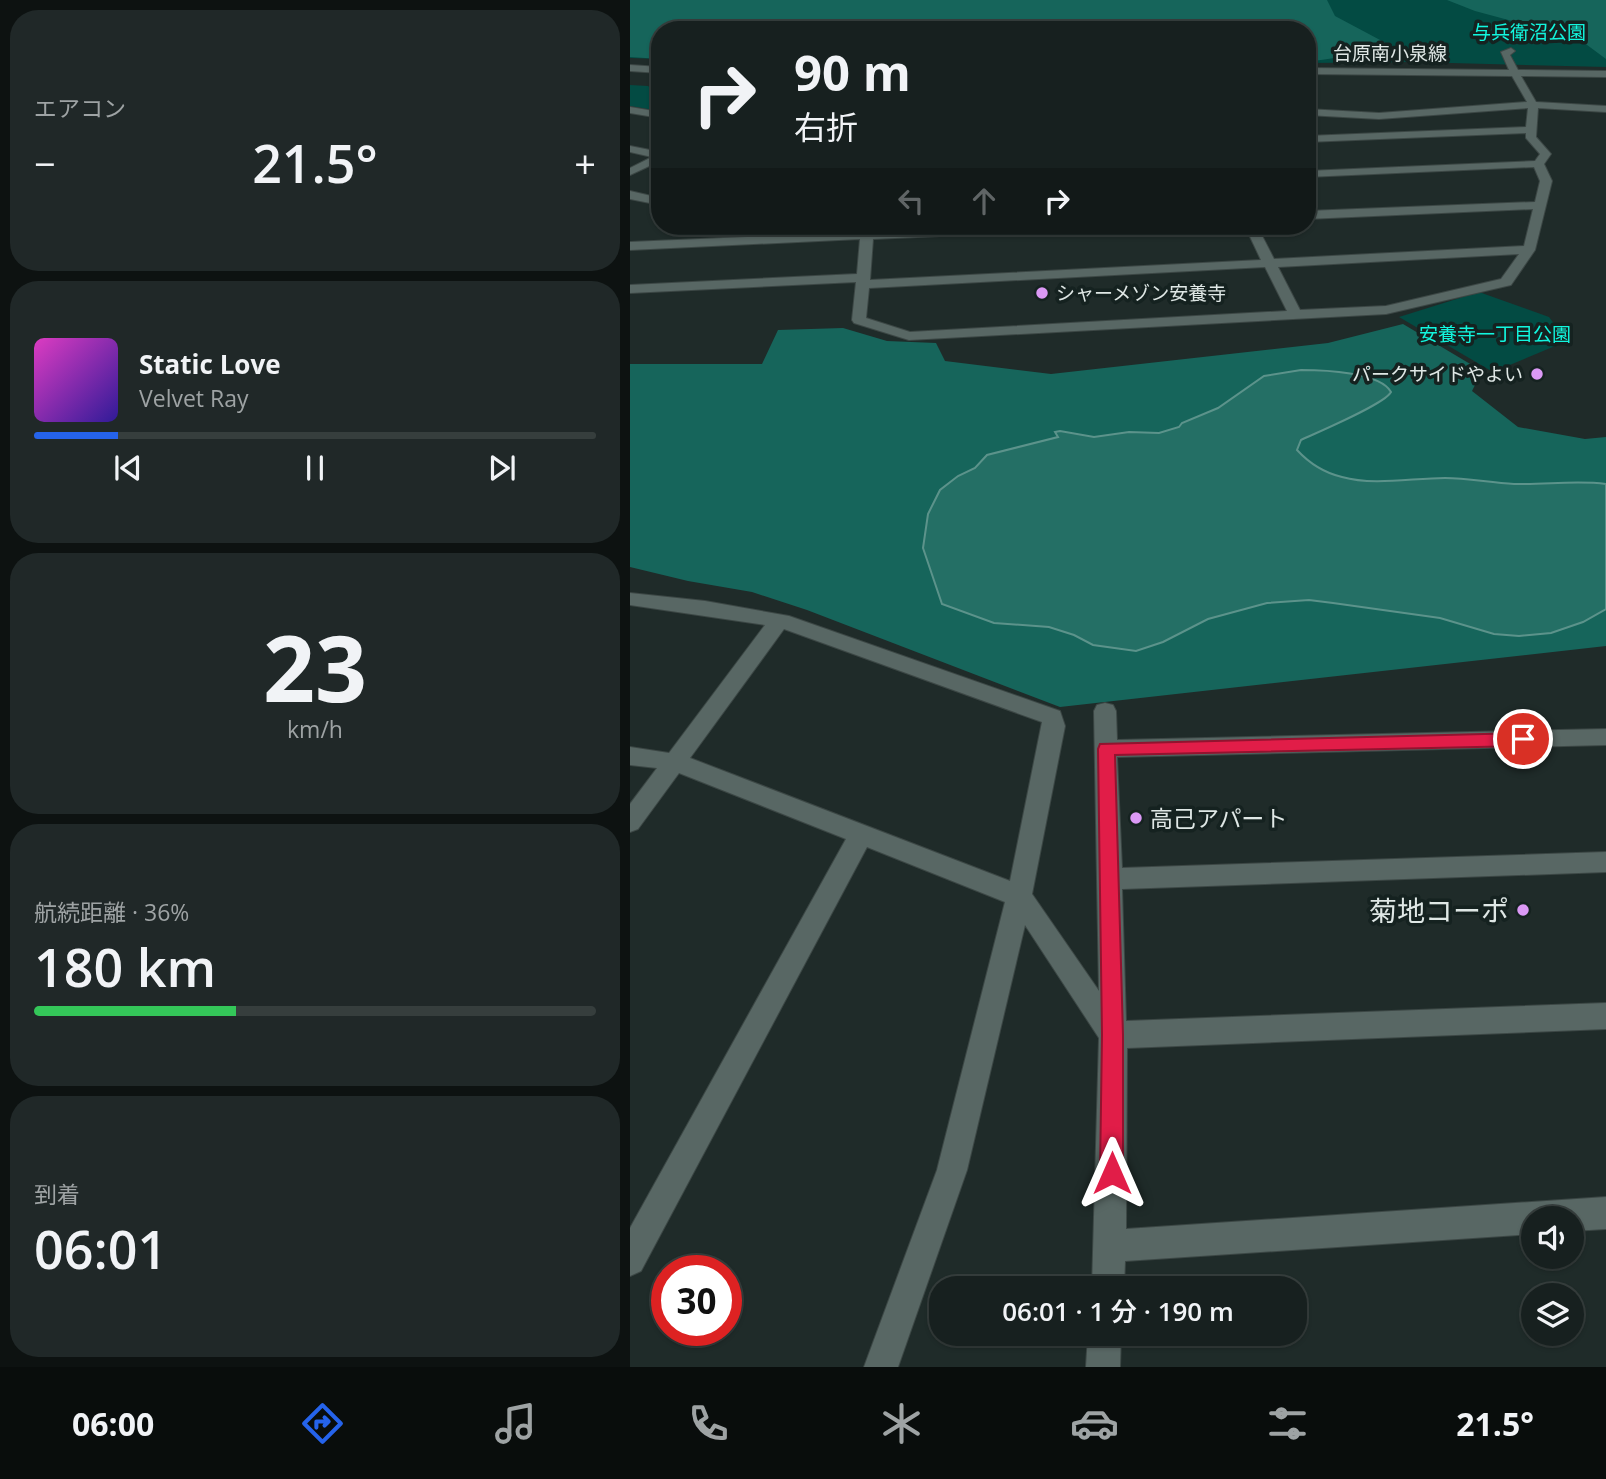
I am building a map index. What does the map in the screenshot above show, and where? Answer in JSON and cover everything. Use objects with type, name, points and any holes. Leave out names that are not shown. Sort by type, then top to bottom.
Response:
[{"type":"street","points":[[1316,174],[1538,164],[1546,154],[1531,138],[1533,105],[1504,55],[1505,52],[1511,51]]},
{"type":"street","points":[[630,68],[651,69]]},
{"type":"street","name":"台原南小泉線","points":[[1316,71],[1516,75],[1606,80]]},
{"type":"street","points":[[1316,77],[1606,74]]},
{"type":"street","points":[[630,76],[651,77]]},
{"type":"street","points":[[1316,112],[1396,116],[1533,105],[1606,109]]},
{"type":"street","points":[[630,110],[651,114]]},
{"type":"street","points":[[1316,139],[1530,130]]},
{"type":"street","points":[[630,149],[651,154]]},
{"type":"street","points":[[630,172],[651,161]]},
{"type":"street","points":[[868,235],[859,320],[909,336],[1386,310],[1506,282],[1529,250],[1546,181],[1538,164]]},
{"type":"street","points":[[630,195],[651,200]]},
{"type":"street","points":[[1316,215],[1541,205]]},
{"type":"street","points":[[630,246],[805,235]]},
{"type":"street","points":[[1255,235],[1294,314]]},
{"type":"street","points":[[630,289],[863,281],[1529,250]]},
{"type":"street","points":[[630,599],[779,621],[1052,717],[1054,726],[1019,896],[952,1170],[881,1367]]},
{"type":"street","points":[[630,822],[779,621]]},
{"type":"street","points":[[1105,711],[1113,1035],[1109,1276]]},
{"type":"street","points":[[1106,749],[1606,737]]},
{"type":"street","points":[[630,756],[675,762],[1019,896],[1113,1035]]},
{"type":"street","points":[[630,1260],[861,835]]},
{"type":"street","points":[[1108,879],[1606,862]]},
{"type":"street","points":[[1113,1035],[1606,1016]]},
{"type":"street","points":[[1584,1215],[1606,1213]]},
{"type":"street","points":[[1110,1246],[1521,1219]]},
{"type":"street","points":[[1103,1367],[1104,1346]]},
{"type":"green space","name":"与兵衛沼公園","points":[[630,0],[1606,0],[1606,67],[1413,62],[1316,63],[1316,21],[651,21],[651,59],[630,58]]},
{"type":"green space","points":[[630,85],[651,88],[651,110],[630,106]]},
{"type":"green space","name":"安養寺一丁目公園","points":[[1479,292],[1549,317],[1567,341],[1493,372],[1399,317]]},
{"type":"shaded area","points":[[630,0],[1327,0],[1335,16],[1397,49],[1316,61],[1316,21],[651,21],[651,58],[630,57]]},
{"type":"shaded area","points":[[1447,0],[1606,0],[1606,59],[1579,39],[1475,11]]},
{"type":"shaded area","points":[[1403,324],[1482,371],[1472,391],[1518,427],[1585,439],[1606,437],[1606,646],[1060,707],[807,610],[752,592],[630,567],[630,364],[762,364],[778,330],[843,328],[887,341],[936,343],[945,361],[1051,374],[1328,343]]},
{"type":"shaded area","points":[[1301,370],[1363,376],[1385,385],[1391,392],[1364,410],[1301,440],[1297,450],[1329,473],[1367,481],[1445,478],[1514,484],[1606,484],[1606,609],[1583,622],[1551,633],[1519,636],[1494,634],[1440,618],[1333,603],[1309,600],[1267,603],[1208,619],[1163,642],[1136,651],[1093,645],[1049,627],[994,623],[942,604],[923,548],[928,514],[940,490],[958,476],[975,468],[987,455],[1058,437],[1055,432],[1060,431],[1094,437],[1129,432],[1159,433],[1179,427],[1182,423],[1218,408],[1264,376]]},
{"type":"place","name":"シャーメゾン安養寺","points":[[1042,293]]},
{"type":"place","name":"パークサイドやよい","points":[[1537,374]]},
{"type":"place","name":"高己アパート","points":[[1136,818]]},
{"type":"place","name":"菊地コーポ","points":[[1523,910]]},
{"type":"route","points":[[1112,1173],[1113,1035],[1106,749],[1523,739]]}]
